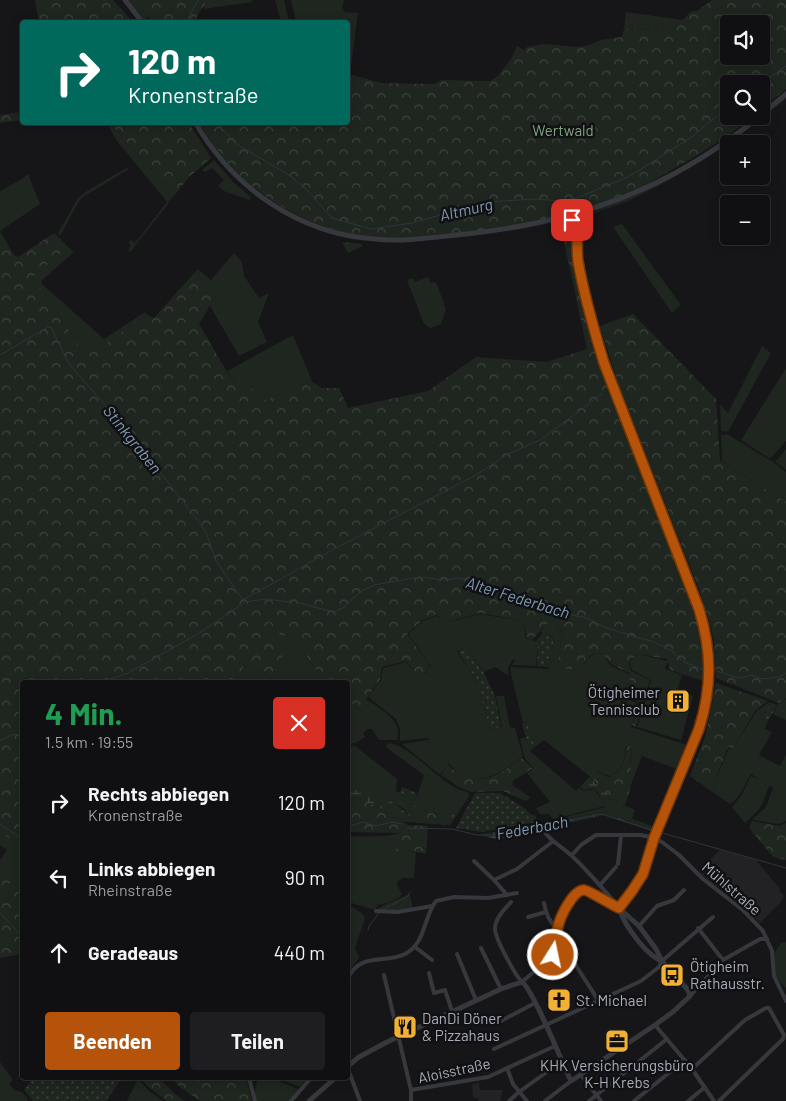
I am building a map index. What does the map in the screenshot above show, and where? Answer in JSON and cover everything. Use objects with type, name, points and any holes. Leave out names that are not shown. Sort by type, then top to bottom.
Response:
[{"type":"street","points":[[125,0],[140,20]]},
{"type":"street","points":[[770,108],[786,94]]},
{"type":"street","points":[[197,125],[216,154],[228,168],[255,193],[287,214],[332,232],[369,239],[407,240],[486,232],[574,216],[624,198],[666,179],[718,148],[748,125]]},
{"type":"street","points":[[574,216],[572,228],[586,297],[604,363],[699,609],[707,637],[709,673],[707,697],[699,729],[656,833],[643,874],[619,908]]},
{"type":"street","points":[[574,216],[577,227],[576,242]]},
{"type":"street","points":[[558,219],[572,228]]},
{"type":"street","points":[[541,827],[552,842],[572,855],[619,908],[639,926],[656,949],[662,961],[688,990],[690,996]]},
{"type":"street","name":"Mühlstraße","points":[[572,855],[590,838],[604,834],[641,835],[656,833],[702,879],[744,911],[756,924],[767,939],[773,958],[774,976],[786,1000]]},
{"type":"street","points":[[600,885],[617,865],[621,835]]},
{"type":"street","points":[[494,880],[517,869],[552,842]]},
{"type":"street","points":[[474,861],[507,895]]},
{"type":"street","points":[[350,1066],[359,1057],[398,1037],[476,1000],[522,982],[553,955],[558,947],[557,929],[571,900],[582,890],[590,891],[619,908],[626,923],[641,943],[655,958],[662,961]]},
{"type":"street","points":[[639,926],[657,906],[674,900],[684,890]]},
{"type":"street","points":[[350,976],[356,966],[375,959],[394,958],[403,955],[415,947],[420,940],[432,906],[436,901],[454,897],[488,898],[517,893]]},
{"type":"street","points":[[511,902],[498,919],[495,929],[497,938],[522,982],[525,984],[546,1025],[571,1082]]},
{"type":"street","points":[[544,903],[551,923],[557,929]]},
{"type":"street","points":[[376,911],[398,912],[432,906]]},
{"type":"street","points":[[528,917],[546,912]]},
{"type":"street","points":[[494,1049],[641,982],[659,968],[662,961],[698,928],[713,917]]},
{"type":"street","points":[[698,928],[723,960]]},
{"type":"street","points":[[545,1101],[674,1011],[723,960],[760,939],[767,939]]},
{"type":"street","points":[[415,947],[432,960]]},
{"type":"street","points":[[558,947],[566,950],[598,1000]]},
{"type":"street","points":[[481,948],[501,989]]},
{"type":"street","points":[[458,954],[476,1000]]},
{"type":"street","points":[[429,973],[434,993],[445,990],[452,1012]]},
{"type":"street","points":[[384,975],[411,1090],[411,1101]]},
{"type":"street","points":[[499,1022],[535,1004]]},
{"type":"street","points":[[692,1069],[745,1020],[769,1008],[784,1035],[783,1039],[719,1101]]},
{"type":"street","points":[[655,1025],[692,1069],[714,1101]]},
{"type":"street","points":[[589,1101],[667,1039]]},
{"type":"street","name":"Aloisstraße","points":[[411,1090],[488,1078],[555,1046]]},
{"type":"street","points":[[634,1101],[685,1060]]},
{"type":"street","points":[[510,1101],[519,1092],[562,1061]]},
{"type":"street","points":[[507,1068],[513,1084],[527,1101]]},
{"type":"street","points":[[350,1074],[360,1101]]},
{"type":"street","points":[[581,1075],[601,1101]]},
{"type":"street","points":[[249,1080],[255,1101]]},
{"type":"street","points":[[292,1101],[309,1080]]},
{"type":"street","points":[[309,1101],[333,1080]]},
{"type":"street","points":[[688,1101],[705,1087]]},
{"type":"shaded area","points":[[720,850],[756,860],[784,896],[781,902],[760,923],[736,900],[711,883],[699,871]]},
{"type":"shaded area","points":[[479,1083],[480,1090],[503,1090],[500,1101],[478,1101],[478,1098],[473,1098],[472,1084]]},
{"type":"green space","points":[[35,0],[113,0],[131,20],[39,20]]},
{"type":"green space","points":[[128,0],[143,0],[142,7],[149,17],[143,20]]},
{"type":"green space","points":[[143,0],[208,0],[196,20],[151,20],[143,10],[141,3]]},
{"type":"green space","points":[[208,0],[252,0],[253,2],[203,9]]},
{"type":"green space","points":[[275,0],[284,0],[289,20],[280,20]]},
{"type":"green space","points":[[291,0],[344,0],[342,8],[345,12],[358,13],[350,75],[350,20],[296,20]]},
{"type":"green space","name":"Wertwald","points":[[712,0],[786,0],[786,89],[770,102],[770,75],[720,75],[720,125],[742,125],[728,135],[720,135],[720,140],[708,148],[615,201],[588,210],[533,222],[467,233],[413,238],[361,235],[335,230],[297,215],[260,192],[227,162],[215,148],[200,125],[350,125],[350,75],[382,83],[434,84],[441,80],[490,81],[497,77],[511,59],[517,46],[524,50],[527,47],[544,44],[578,47],[601,40],[622,37],[624,29],[671,30],[692,11],[697,11]]},
{"type":"green space","points":[[626,12],[684,20],[671,30],[624,29]]},
{"type":"green space","points":[[786,95],[786,99],[770,112],[770,107]]},
{"type":"green space","points":[[20,112],[20,120],[0,123],[0,115]]},
{"type":"green space","points":[[108,125],[114,125],[115,129],[175,195],[130,252],[128,250],[131,246],[130,240],[135,243],[167,202],[117,141]]},
{"type":"green space","points":[[114,125],[190,125],[211,158],[189,177],[175,195],[115,129]]},
{"type":"green space","points":[[747,125],[753,125],[739,135],[734,135]]},
{"type":"green space","points":[[720,145],[720,148],[691,167],[671,179],[628,201],[596,212],[581,224],[578,223],[582,216],[634,196],[697,163]]},
{"type":"green space","points":[[214,160],[233,182],[251,197],[249,200],[224,191],[218,186],[224,180],[212,168],[205,172],[202,170]]},
{"type":"green space","points":[[128,167],[129,169],[79,201],[60,236],[58,233],[78,198]]},
{"type":"green space","points":[[28,174],[40,204],[0,231],[0,191]]},
{"type":"green space","points":[[622,224],[681,305],[672,313],[613,227]]},
{"type":"green space","points":[[564,230],[570,232],[595,346],[692,598],[706,653],[706,682],[670,670],[667,659],[638,654],[628,662],[631,671],[650,680],[636,727],[632,725],[639,703],[626,695],[631,674],[611,664],[602,653],[592,654],[577,670],[562,668],[558,665],[562,632],[556,624],[546,624],[532,640],[527,637],[523,621],[480,613],[447,622],[436,615],[423,620],[407,634],[429,664],[427,671],[420,677],[406,661],[382,667],[380,680],[364,702],[363,707],[357,709],[350,701],[350,680],[328,680],[317,671],[293,637],[280,635],[269,622],[261,633],[283,657],[276,680],[244,663],[241,680],[20,680],[20,844],[0,833],[0,231],[14,255],[18,257],[54,233],[68,247],[33,277],[85,354],[94,352],[146,314],[154,318],[195,272],[218,292],[199,324],[237,389],[257,389],[263,401],[310,381],[322,388],[339,388],[348,408],[428,391],[476,357],[547,362],[587,349],[562,232]]},
{"type":"green space","points":[[342,242],[362,244],[362,246],[348,253]]},
{"type":"green space","points":[[68,247],[74,252],[41,281],[42,284],[104,339],[145,312],[146,314],[94,352],[85,354],[32,276]]},
{"type":"green space","points":[[234,253],[242,262],[244,276],[259,298],[269,293],[258,322],[267,342],[239,356],[210,306],[218,292],[195,272],[198,269],[211,280]]},
{"type":"green space","points":[[428,277],[431,283],[436,282],[446,309],[441,324],[430,328],[424,324],[407,280],[413,278],[415,282]]},
{"type":"green space","points":[[633,314],[716,399],[720,460],[786,502],[786,698],[779,703],[716,678],[714,642],[710,623],[698,587],[618,383],[600,326]]},
{"type":"green space","points":[[293,335],[312,381],[263,401],[237,389],[227,371]]},
{"type":"green space","points":[[762,346],[771,353],[728,432],[721,431],[720,404],[728,413]]},
{"type":"green space","points":[[786,368],[786,441],[770,459],[741,440]]},
{"type":"green space","points":[[727,434],[786,472],[786,502],[722,461],[721,435]]},
{"type":"green space","points":[[786,449],[786,470],[775,462]]},
{"type":"green space","points":[[480,614],[523,621],[526,638],[538,642],[536,666],[512,665],[515,660],[512,660],[508,669],[509,676],[495,667],[484,672],[465,646],[457,652],[476,679],[490,729],[502,727],[496,696],[504,696],[510,727],[515,728],[523,756],[504,770],[481,779],[466,778],[448,763],[440,775],[402,744],[428,740],[430,745],[428,738],[400,741],[400,730],[396,719],[368,697],[381,680],[383,668],[406,662],[420,677],[427,672],[429,665],[433,669],[408,634],[423,621],[436,616],[448,622]]},
{"type":"green space","points":[[269,621],[280,635],[293,637],[317,671],[328,680],[275,680],[261,633]]},
{"type":"green space","points":[[546,624],[556,624],[562,633],[558,665],[562,668],[577,670],[592,655],[602,653],[610,665],[631,675],[625,696],[638,704],[631,727],[687,745],[688,747],[679,770],[642,756],[630,787],[626,785],[632,747],[626,746],[620,768],[609,776],[595,770],[588,775],[544,740],[535,747],[527,722],[523,723],[510,670],[511,667],[549,669],[554,637],[540,632]]},
{"type":"green space","points":[[543,633],[554,638],[549,667],[537,666],[538,642],[536,641]]},
{"type":"green space","points":[[465,646],[484,673],[495,696],[501,727],[490,729],[476,679],[458,652]]},
{"type":"green space","points":[[638,654],[668,661],[665,669],[682,675],[677,691],[693,696],[681,740],[637,727],[651,680],[632,670],[629,662]]},
{"type":"green space","points":[[244,663],[273,680],[241,680]]},
{"type":"green space","points":[[716,683],[768,701],[755,711],[733,748],[728,747],[711,791],[690,776],[705,737]]},
{"type":"green space","points":[[366,699],[384,711],[394,721],[398,733],[397,740],[379,740],[372,729],[368,729],[363,733],[365,737],[356,743],[350,744],[350,701],[357,709]]},
{"type":"green space","points":[[786,699],[786,720],[773,714],[778,704]]},
{"type":"green space","points":[[769,702],[771,703],[761,719],[768,721],[765,729],[772,732],[759,755],[780,766],[786,755],[786,821],[779,824],[752,820],[766,807],[773,788],[769,786],[761,806],[745,823],[732,807],[741,796],[751,776],[759,779],[751,774],[739,795],[730,804],[711,791],[729,748],[733,748],[756,712]]},
{"type":"green space","points":[[771,703],[777,705],[768,721],[761,719]]},
{"type":"green space","points":[[527,722],[535,747],[530,751],[522,724]]},
{"type":"green space","points":[[526,737],[530,751],[576,791],[579,788],[583,791],[594,789],[601,799],[614,800],[635,810],[631,822],[601,812],[555,822],[554,820],[605,806],[553,819],[549,814],[540,814],[536,808],[550,802],[527,773],[534,768],[525,759],[520,739]]},
{"type":"green space","points":[[388,743],[404,749],[444,780],[469,793],[457,815],[428,813],[411,803],[404,809],[391,801],[377,796],[350,791],[350,747],[355,746],[397,779],[396,791],[416,799],[424,775],[386,747]]},
{"type":"green space","points":[[627,746],[632,747],[631,767],[626,785],[631,787],[625,805],[615,800],[588,775],[594,770],[608,777],[613,775],[622,765]]},
{"type":"green space","points":[[522,758],[533,768],[514,780],[512,785],[530,797],[526,801],[503,791],[471,792],[459,787],[441,775],[447,764],[467,777],[485,779],[503,771]]},
{"type":"green space","points":[[589,777],[614,800],[601,799],[594,788],[584,790],[580,787]]},
{"type":"green space","points":[[402,787],[417,793],[416,799],[400,793]]},
{"type":"green space","points":[[361,790],[390,801],[403,810],[414,822],[404,822],[385,810],[364,801],[350,804],[350,791]]},
{"type":"green space","points":[[475,793],[500,793],[532,815],[535,815],[538,822],[482,832],[456,828]]},
{"type":"green space","points":[[364,801],[385,810],[408,825],[428,826],[426,854],[408,850],[401,863],[394,860],[392,856],[401,842],[402,833],[350,832],[350,804]]},
{"type":"green space","points":[[411,803],[428,813],[457,815],[450,825],[417,823],[414,822],[404,809]]},
{"type":"green space","points":[[601,812],[631,822],[632,819],[655,827],[653,832],[605,815],[545,829],[543,825]]},
{"type":"green space","points":[[752,821],[779,826],[786,823],[786,860],[773,857],[749,828]]},
{"type":"green space","points":[[539,824],[541,829],[524,832],[524,835],[496,839],[482,836],[483,834]]},
{"type":"green space","points":[[0,833],[20,844],[20,888],[8,901],[1,894],[3,870],[0,864],[0,860],[7,850],[0,845]]},
{"type":"green space","points":[[402,833],[401,842],[393,856],[408,850],[416,852],[414,878],[403,878],[398,881],[397,885],[402,894],[400,897],[378,905],[375,910],[350,903],[350,836],[366,837]]},
{"type":"green space","points":[[0,864],[3,870],[14,878],[1,894],[8,901],[20,887],[20,954],[0,958]]},
{"type":"green space","points":[[410,895],[413,909],[398,911],[377,910],[382,906]]},
{"type":"green space","points":[[350,906],[362,913],[365,918],[355,948],[359,958],[350,969]]},
{"type":"green space","points":[[786,942],[786,988],[776,978],[774,953],[781,943]]},
{"type":"green space","points":[[0,1062],[13,1080],[9,1084],[14,1090],[22,1092],[28,1099],[27,1101],[0,1101]]},
{"type":"green space","points":[[32,1080],[121,1080],[106,1101],[33,1101],[24,1090]]},
{"type":"green space","points":[[139,1080],[148,1090],[163,1101],[127,1101]]},
{"type":"green space","points":[[142,1080],[161,1080],[185,1101],[167,1101],[147,1086]]},
{"type":"green space","points":[[173,1080],[247,1080],[252,1101],[200,1101]]},
{"type":"green space","points":[[257,1080],[276,1080],[300,1090],[290,1101],[256,1101],[254,1093]]},
{"type":"green space","points":[[283,1080],[305,1080],[300,1087]]},
{"type":"waterway","name":"Altmurg","points":[[187,20],[198,0]]},
{"type":"waterway","name":"Altmurg","points":[[770,77],[786,66]]},
{"type":"waterway","name":"Altmurg","points":[[219,125],[236,144],[289,175],[307,190],[332,218],[371,229],[412,223],[486,202],[536,199],[560,201],[577,198],[628,177],[693,136],[720,114]]},
{"type":"waterway","name":"Stinkgraben","points":[[0,355],[51,327],[74,370],[122,424],[206,532],[216,561],[243,600],[334,549],[476,475],[508,454],[540,440],[602,394]]},
{"type":"waterway","name":"Alter Federbach","points":[[296,602],[333,612],[343,608],[360,592],[374,585],[420,577],[470,580],[482,586],[519,594],[538,603],[558,606],[572,615],[587,618],[606,628],[654,642],[672,651],[684,662],[707,671]]},
{"type":"waterway","name":"Alter Federbach","points":[[108,680],[128,673],[201,632],[245,602],[265,599],[291,602]]},
{"type":"waterway","name":"Alter Federbach","points":[[717,671],[739,678],[752,675],[763,679],[779,677],[786,673]]},
{"type":"waterway","name":"Alter Federbach","points":[[0,741],[11,735],[20,733]]},
{"type":"waterway","name":"Federbach","points":[[543,826],[601,814],[655,831]]},
{"type":"waterway","name":"Federbach","points":[[350,826],[362,822],[376,826],[392,822],[402,824]]},
{"type":"waterway","name":"Federbach","points":[[0,824],[20,838]]},
{"type":"waterway","name":"Federbach","points":[[407,828],[452,829],[477,835],[492,835],[539,827]]},
{"type":"waterway","name":"Federbach","points":[[659,832],[786,868]]},
{"type":"waterway","points":[[382,910],[407,897],[410,892]]},
{"type":"waterway","points":[[0,913],[20,934]]},
{"type":"waterway","points":[[368,930],[379,913]]},
{"type":"place","name":"Ötigheimer Tennisclub","points":[[678,701]]},
{"type":"place","name":"Ötigheim Rathausstr.","points":[[672,975]]},
{"type":"place","name":"St. Michael","points":[[559,1000]]},
{"type":"place","name":"DanDi Döner & Pizzahaus","points":[[405,1027]]},
{"type":"place","name":"KHK Versicherungsbüro K-H Krebs","points":[[617,1041]]},
{"type":"route","points":[[553,955],[558,947],[558,924],[576,894],[582,890],[590,891],[619,908],[643,874],[648,853],[699,729],[709,680],[709,652],[704,624],[604,363],[592,323],[578,262],[577,227],[574,216],[572,220]]}]
